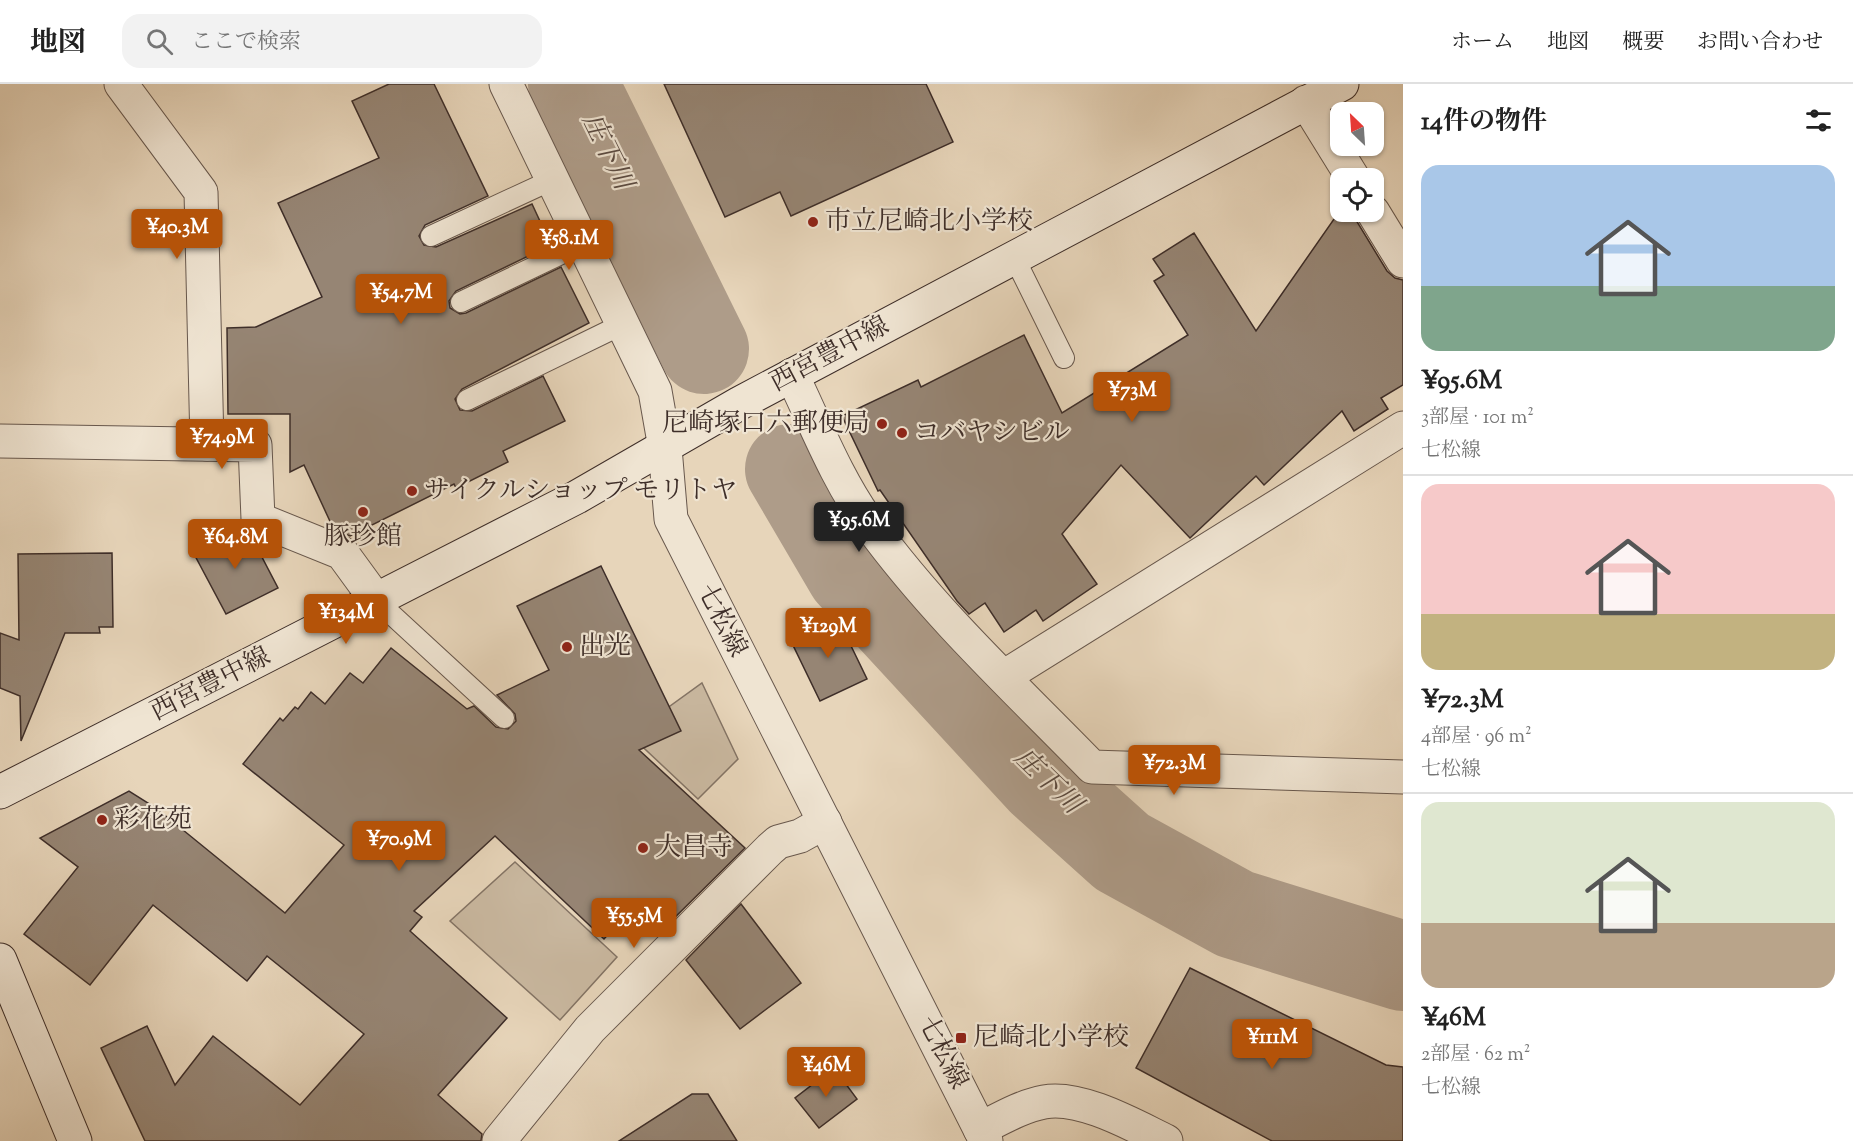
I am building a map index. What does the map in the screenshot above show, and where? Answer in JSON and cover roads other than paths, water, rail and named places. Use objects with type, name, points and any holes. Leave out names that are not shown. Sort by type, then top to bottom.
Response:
[{"type":"street","points":[[121,84],[201,192],[207,444]]},
{"type":"street","name":"七松線","points":[[506,84],[655,391],[665,448],[671,519],[983,1135]]},
{"type":"street","points":[[1327,90],[1350,168]]},
{"type":"street","name":"西宮豊中線","points":[[0,792],[377,601],[665,448],[792,375],[1327,90]]},
{"type":"street","points":[[1379,222],[1403,261]]},
{"type":"street","points":[[792,375],[833,462],[869,524],[932,600],[1092,767],[1403,777]]},
{"type":"street","points":[[1005,676],[1403,428]]},
{"type":"street","points":[[0,441],[255,445],[258,519],[342,553],[377,601]]},
{"type":"street","points":[[499,1141],[590,1029],[770,849],[825,822]]},
{"type":"street","points":[[0,960],[75,1141]]},
{"type":"street","points":[[983,1135],[1025,1108],[1044,1102],[1065,1100],[1082,1104],[1166,1141]]},
{"type":"lane","points":[[431,236],[554,179]]},
{"type":"lane","points":[[461,302],[584,243]]},
{"type":"lane","points":[[1014,257],[1064,358]]},
{"type":"lane","points":[[467,400],[623,324]]},
{"type":"lane","points":[[377,601],[504,718]]},
{"type":"waterway","name":"庄下川","points":[[573,84],[704,349]]},
{"type":"waterway","name":"庄下川","points":[[790,469],[851,573],[1042,780],[1122,852],[1235,914],[1403,966]]},
{"type":"place","name":"市立尼崎北小学校","points":[[813,222]]},
{"type":"place","name":"尼崎塚口六郵便局","points":[[882,424]]},
{"type":"place","name":"コバヤシビル","points":[[902,433]]},
{"type":"place","name":"サイクルショップ モリトヤ","points":[[412,491]]},
{"type":"place","name":"豚珍館","points":[[363,512]]},
{"type":"place","name":"出光","points":[[567,647]]},
{"type":"place","name":"彩花苑","points":[[102,820]]},
{"type":"place","name":"大昌寺","points":[[643,848]]},
{"type":"place","name":"尼崎北小学校","points":[[961,1038]]}]
